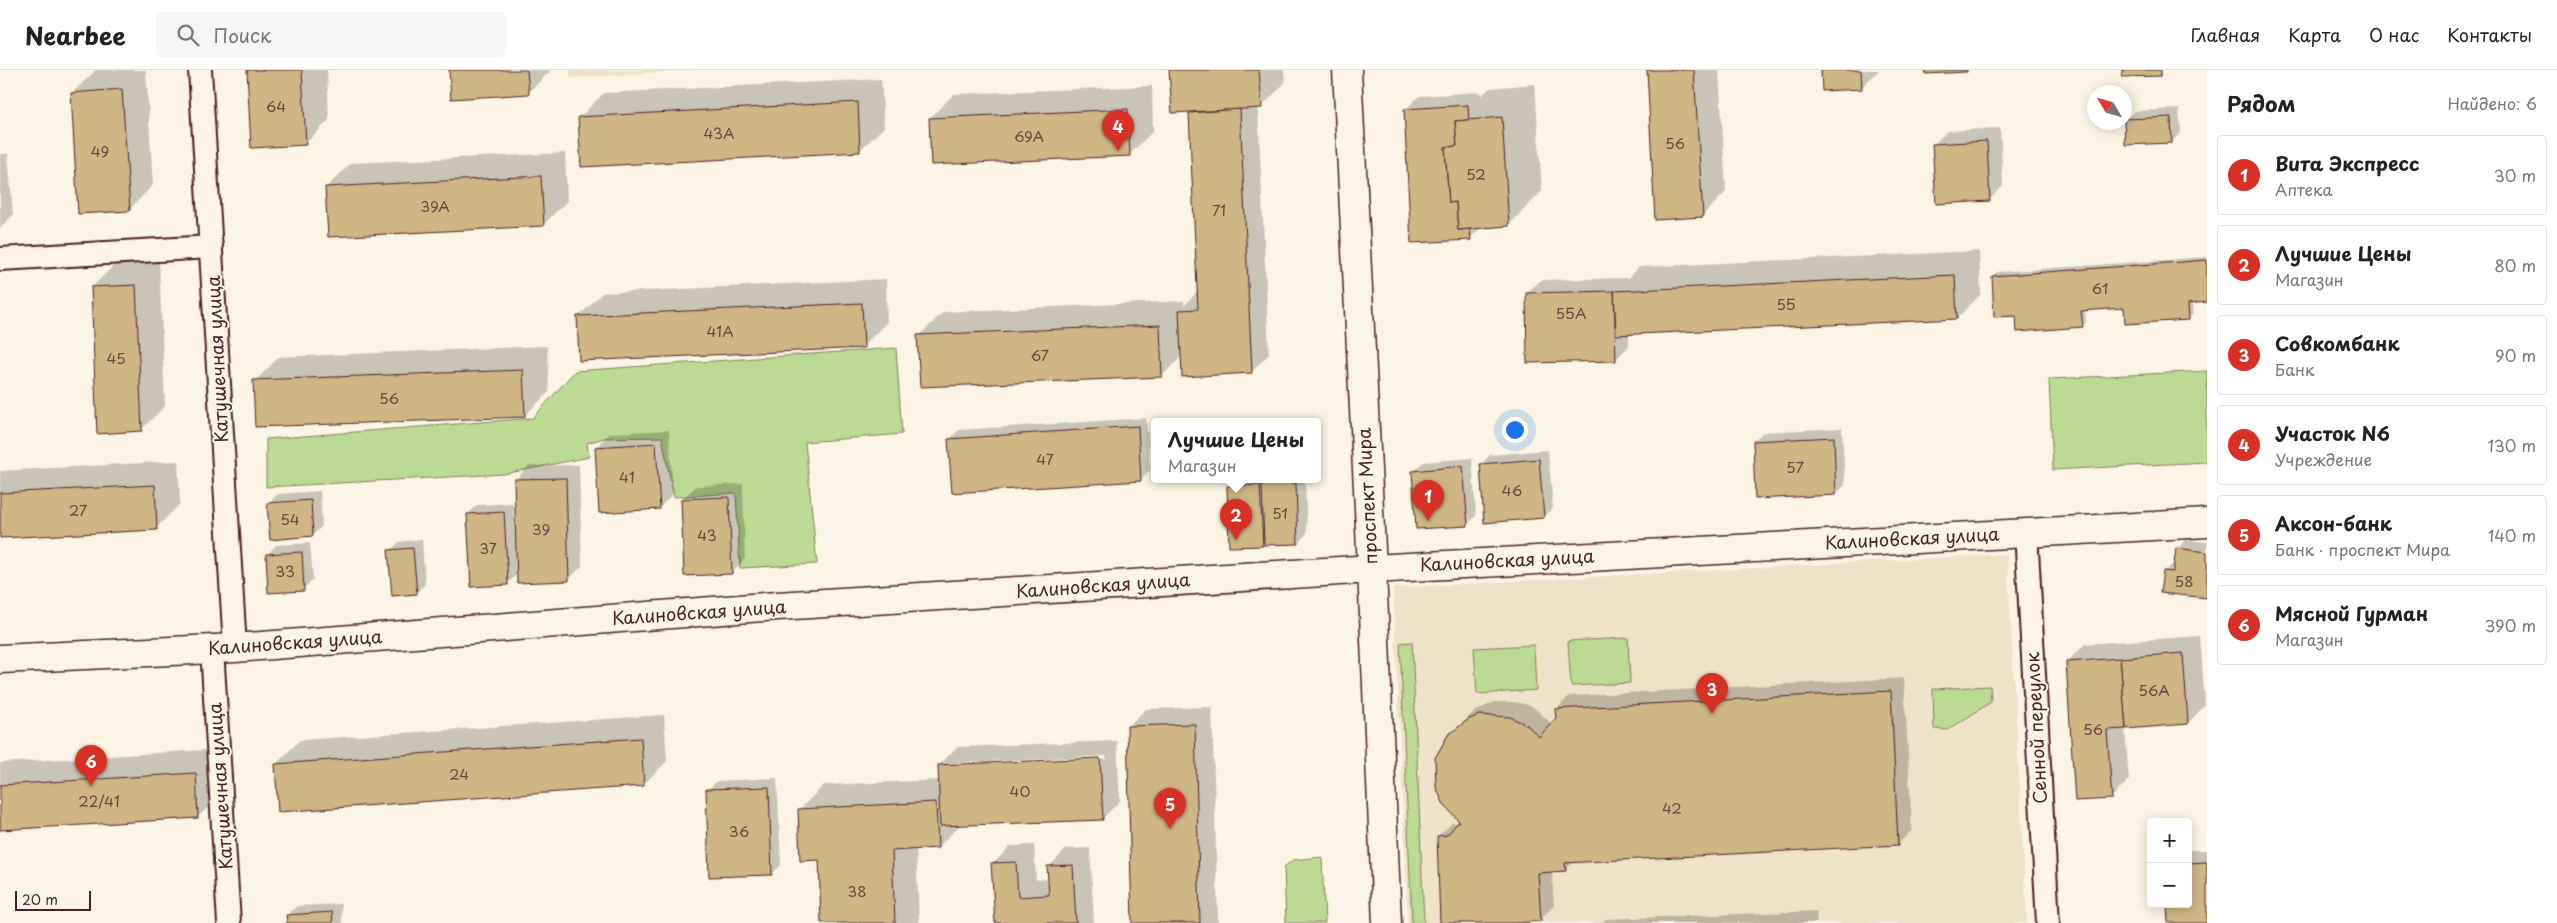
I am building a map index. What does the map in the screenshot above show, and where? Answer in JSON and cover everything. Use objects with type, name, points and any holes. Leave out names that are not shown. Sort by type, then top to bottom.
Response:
[{"type":"main road","name":"проспект Мира","points":[[1347,70],[1388,923]]},
{"type":"main road","name":"Калиновская улица","points":[[0,659],[224,649],[777,606],[1372,569],[2207,523]]},
{"type":"street","name":"Катушечная улица","points":[[200,70],[211,248],[224,649],[229,923]]},
{"type":"street","points":[[0,260],[211,248]]},
{"type":"street","name":"Сенной переулок","points":[[2026,532],[2048,923]]},
{"type":"shaded area","points":[[570,70],[696,70],[570,78]]},
{"type":"shaded area","points":[[2007,554],[2027,923],[1408,923],[1393,588]]},
{"type":"green space","points":[[896,348],[902,434],[805,442],[817,564],[740,568],[736,493],[674,497],[662,437],[604,438],[587,443],[589,457],[504,474],[266,487],[266,439],[533,418],[575,371]]},
{"type":"green space","points":[[2207,371],[2207,462],[2053,470],[2049,379]]},
{"type":"green space","points":[[1628,638],[1630,683],[1571,686],[1568,641]]},
{"type":"green space","points":[[1412,642],[1424,923],[1412,923],[1400,643]]},
{"type":"green space","points":[[1534,645],[1536,690],[1477,694],[1474,648]]},
{"type":"green space","points":[[1990,686],[1991,702],[1948,730],[1934,729],[1933,689]]},
{"type":"green space","points":[[1322,857],[1325,923],[1286,923],[1284,867],[1293,860]]},
{"type":"building","points":[[247,70],[302,70],[306,145],[251,148]]},
{"type":"building","points":[[449,70],[527,70],[529,94],[451,99]]},
{"type":"building","points":[[1169,70],[1259,70],[1262,108],[1172,113]]},
{"type":"building","points":[[1647,70],[1694,70],[1703,217],[1655,220]]},
{"type":"building","points":[[1821,70],[1861,70],[1862,89],[1822,91]]},
{"type":"building","points":[[1925,70],[1967,70],[1967,72],[1926,74]]},
{"type":"building","points":[[2122,70],[2161,70],[2161,76],[2122,77]]},
{"type":"building","points":[[122,89],[130,211],[78,214],[71,93]]},
{"type":"building","points":[[858,102],[860,152],[581,167],[578,117]]},
{"type":"building","points":[[1468,105],[1469,120],[1455,121],[1457,146],[1445,147],[1449,203],[1456,202],[1458,230],[1470,229],[1471,240],[1411,243],[1404,109]]},
{"type":"building","points":[[1128,109],[1130,156],[931,165],[929,118]]},
{"type":"building","points":[[1240,109],[1252,373],[1182,377],[1179,310],[1198,309],[1189,113]]},
{"type":"building","points":[[1502,117],[1509,226],[1458,230],[1456,202],[1449,203],[1445,147],[1457,146],[1455,121]]},
{"type":"building","points":[[2171,117],[2172,143],[2125,145],[2124,130],[2132,130],[2132,119]]},
{"type":"building","points":[[1987,141],[1990,201],[1936,204],[1932,144]]},
{"type":"building","points":[[541,176],[544,226],[328,237],[325,187]]},
{"type":"building","points":[[2207,260],[2207,302],[2188,304],[2189,320],[2125,324],[2124,308],[2081,311],[2083,327],[2017,332],[2016,316],[1994,317],[1992,276]]},
{"type":"building","points":[[1955,275],[1957,319],[1616,335],[1614,291]]},
{"type":"building","points":[[136,285],[142,431],[97,434],[91,287]]},
{"type":"building","points":[[1614,291],[1616,361],[1527,363],[1526,293]]},
{"type":"building","points":[[862,303],[864,348],[579,361],[577,316]]},
{"type":"building","points":[[1160,325],[1162,377],[920,387],[917,335]]},
{"type":"building","points":[[523,370],[525,417],[255,427],[253,380]]},
{"type":"building","points":[[1138,426],[1141,481],[952,493],[948,439]]},
{"type":"building","points":[[1834,437],[1836,495],[1755,499],[1753,441]]},
{"type":"building","points":[[656,443],[660,509],[599,513],[595,447]]},
{"type":"building","points":[[1539,459],[1544,518],[1484,523],[1480,464]]},
{"type":"building","points":[[1463,466],[1468,526],[1416,529],[1412,471]]},
{"type":"building","points":[[566,478],[569,581],[517,583],[514,479]]},
{"type":"building","points":[[1296,483],[1298,544],[1264,545],[1262,484]]},
{"type":"building","points":[[155,485],[157,530],[0,538],[0,493]]},
{"type":"building","points":[[1260,485],[1263,546],[1229,547],[1227,486]]},
{"type":"building","points":[[729,497],[732,574],[684,576],[681,499]]},
{"type":"building","points":[[311,500],[313,536],[270,540],[267,503]]},
{"type":"building","points":[[504,512],[508,585],[471,587],[467,514]]},
{"type":"building","points":[[413,548],[417,594],[392,596],[388,550]]},
{"type":"building","points":[[2176,548],[2207,552],[2207,598],[2160,593],[2163,571],[2173,572]]},
{"type":"building","points":[[302,552],[304,591],[268,593],[266,554]]},
{"type":"building","points":[[2183,653],[2188,724],[2126,729],[2120,658]]},
{"type":"building","points":[[2120,658],[2126,729],[2107,730],[2112,799],[2075,801],[2066,662]]},
{"type":"building","points":[[1891,691],[1898,845],[1565,863],[1566,871],[1538,873],[1541,921],[1516,923],[1440,923],[1437,836],[1447,835],[1459,821],[1444,805],[1436,787],[1435,758],[1448,735],[1469,719],[1479,715],[1510,717],[1527,725],[1539,737],[1556,718],[1555,709]]},
{"type":"building","points":[[1195,724],[1200,923],[1132,923],[1127,726]]},
{"type":"building","points":[[641,738],[644,786],[278,812],[275,764]]},
{"type":"building","points":[[1100,758],[1103,820],[940,826],[938,765]]},
{"type":"building","points":[[196,773],[198,818],[0,830],[0,785]]},
{"type":"building","points":[[769,787],[772,875],[709,877],[706,789]]},
{"type":"building","points":[[936,802],[938,848],[892,851],[895,923],[821,923],[819,860],[800,861],[798,809]]},
{"type":"building","points":[[1016,862],[1018,897],[1049,895],[1047,866],[1073,865],[1076,923],[995,923],[991,863]]},
{"type":"building","points":[[2207,862],[2207,923],[2168,923],[2167,908],[2192,908],[2192,863]]},
{"type":"building","points":[[332,912],[333,923],[287,923],[286,915]]},
{"type":"place","name":"Участок N6","points":[[1118,151]]},
{"type":"place","name":"Вита Экспресс","points":[[1428,521]]},
{"type":"place","name":"Лучшие Цены","points":[[1236,540]]},
{"type":"place","name":"Совкомбанк","points":[[1712,714]]},
{"type":"place","name":"Мясной Гурман","points":[[91,786]]},
{"type":"place","name":"Аксон-банк","points":[[1170,829]]}]
